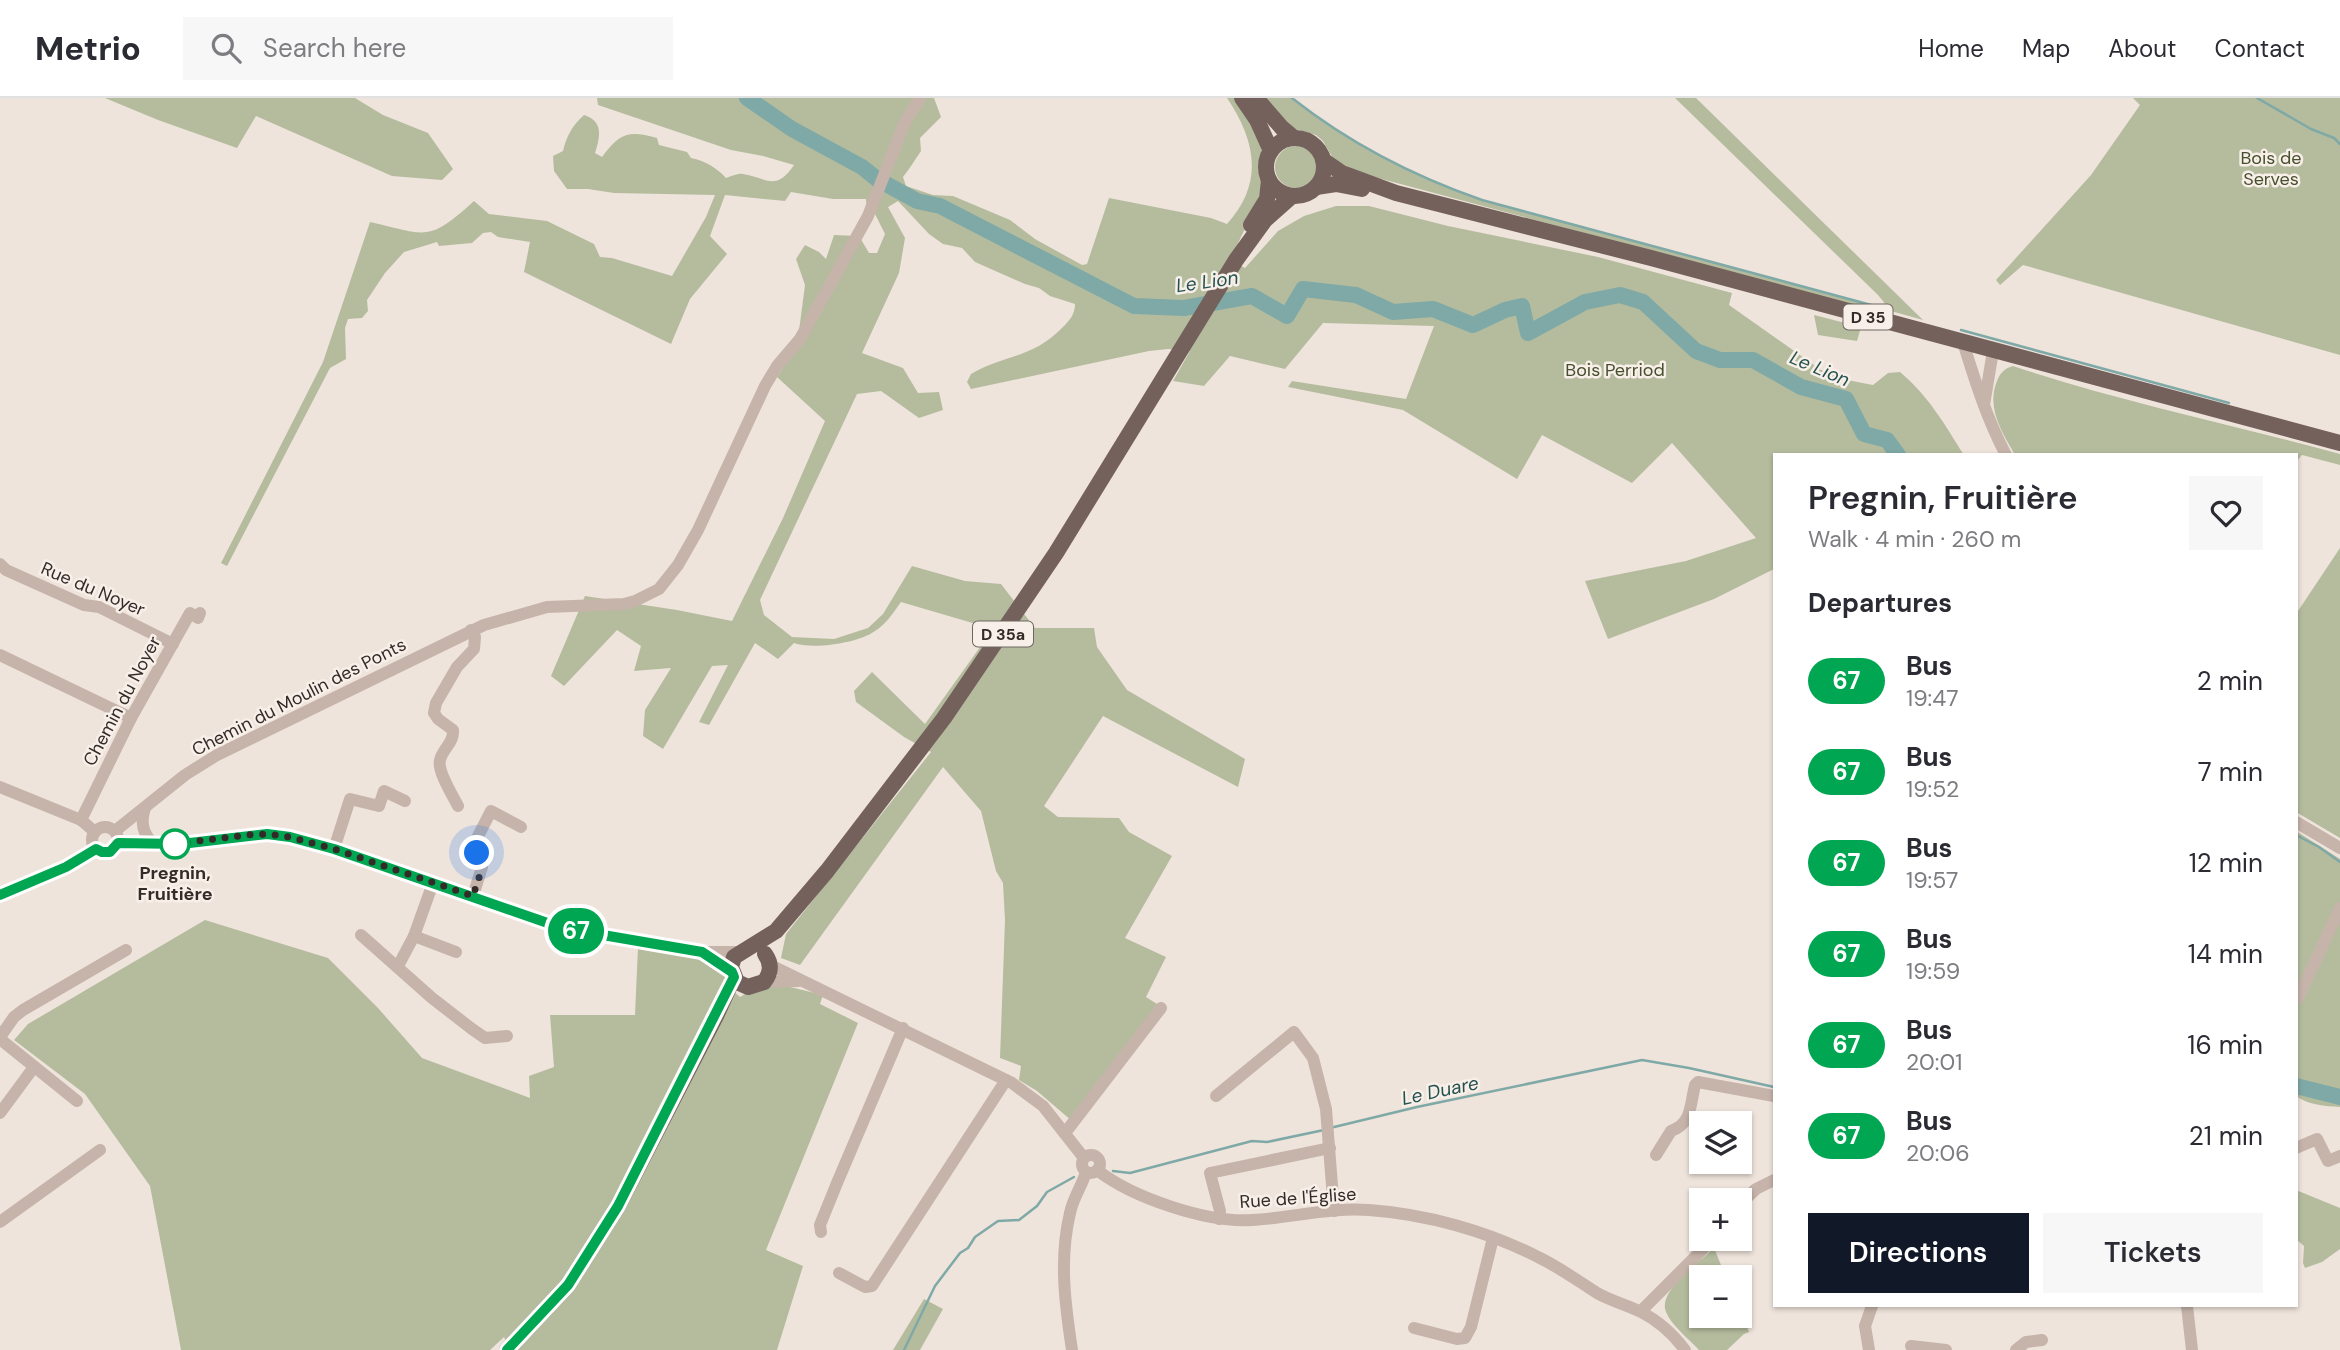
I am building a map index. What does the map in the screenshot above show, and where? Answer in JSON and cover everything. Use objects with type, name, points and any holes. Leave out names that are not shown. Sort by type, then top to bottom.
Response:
[{"type":"main road","points":[[1242,98],[1257,120],[1272,151]]},
{"type":"main road","points":[[1256,98],[1282,128],[1294,138],[1310,143],[1318,150],[1323,160],[1324,172],[1316,187],[1305,194],[1292,196],[1276,189],[1269,180],[1266,168],[1272,151],[1281,142],[1294,138]]},
{"type":"main road","name":"D 35","points":[[1323,160],[1342,173],[1396,193],[1651,258],[2340,443]]},
{"type":"main road","name":"D 35a","points":[[1236,260],[1244,237],[1267,199],[1269,180]]},
{"type":"main road","name":"D 35","points":[[1316,187],[1336,184],[1396,193]]},
{"type":"main road","name":"D 35a","points":[[756,955],[836,860],[944,718],[1056,553],[1236,260],[1265,220],[1292,196]]},
{"type":"main road","points":[[507,1350],[568,1285],[600,1236],[649,1149],[717,1014],[743,980],[770,971],[756,955],[732,963],[743,980]]},
{"type":"street","name":"Chemin du Moulin des Ponts","points":[[116,837],[145,808],[185,775],[217,755],[471,629],[530,610],[635,601],[650,595],[666,582],[698,530],[765,386],[777,366],[800,339],[868,216],[905,122],[920,98]]},
{"type":"street","points":[[1963,342],[1984,406],[2005,453]]},
{"type":"street","points":[[1984,406],[1993,351]]},
{"type":"street","name":"Rue du Noyer","points":[[0,564],[6,570],[84,605],[99,607],[173,644]]},
{"type":"street","name":"Chemin du Noyer","points":[[81,820],[131,718],[190,613],[198,618],[200,612]]},
{"type":"street","points":[[458,806],[439,767],[440,759],[454,738],[453,730],[434,713],[436,703],[457,667],[474,649],[475,638],[471,629]]},
{"type":"street","points":[[0,654],[131,718]]},
{"type":"street","points":[[0,787],[81,820],[95,832]]},
{"type":"street","points":[[334,849],[350,799],[379,806],[384,791],[405,801]]},
{"type":"street","points":[[145,808],[143,828],[154,845]]},
{"type":"street","points":[[473,896],[482,867],[474,844],[491,811],[522,827]]},
{"type":"street","points":[[2298,823],[2340,848]]},
{"type":"street","points":[[105,827],[116,837],[110,852],[96,849],[92,840],[95,832],[105,827]]},
{"type":"street","name":"Rue de l'Église","points":[[116,837],[154,845],[267,834],[290,837],[334,849],[562,928],[702,952],[756,955],[801,981],[903,1028],[1029,1094],[1043,1106],[1089,1167],[1140,1194],[1186,1211],[1219,1219],[1253,1220],[1334,1210],[1367,1210],[1457,1226],[1539,1257],[1607,1298],[1641,1311],[1674,1336],[1685,1350]]},
{"type":"street","points":[[0,895],[66,867],[96,849]]},
{"type":"street","points":[[397,967],[414,936],[433,883]]},
{"type":"street","points":[[2298,998],[2340,908]]},
{"type":"street","points":[[361,935],[432,998],[485,1038],[507,1036]]},
{"type":"street","points":[[414,936],[456,952]]},
{"type":"street","points":[[78,1101],[0,1038],[14,1017],[23,1010],[126,950]]},
{"type":"street","name":"Rue de l'Église","points":[[702,952],[743,980],[801,981]]},
{"type":"street","points":[[1065,1133],[1161,1008]]},
{"type":"street","points":[[821,1233],[820,1225],[836,1183],[903,1028]]},
{"type":"street","points":[[1216,1096],[1294,1032],[1313,1058],[1328,1120],[1334,1210]]},
{"type":"street","points":[[0,1113],[34,1068]]},
{"type":"street","points":[[839,1273],[865,1287],[872,1286],[1006,1080]]},
{"type":"street","points":[[1656,1155],[1671,1131],[1681,1128],[1686,1121],[1698,1082],[1773,1096]]},
{"type":"street","points":[[2298,1147],[2317,1139],[2328,1161],[2340,1156]]},
{"type":"street","points":[[1219,1219],[1220,1211],[1210,1172],[1330,1142]]},
{"type":"street","points":[[0,1203],[4,1219],[100,1150]]},
{"type":"street","points":[[1072,1350],[1063,1294],[1064,1254],[1069,1214],[1089,1167]]},
{"type":"street","points":[[1752,1193],[1773,1180]]},
{"type":"street","points":[[1414,1328],[1457,1339],[1465,1338],[1471,1327],[1493,1238]]},
{"type":"street","points":[[1641,1311],[1700,1251]]},
{"type":"street","points":[[1653,1318],[1657,1306],[1656,1297]]},
{"type":"street","points":[[1869,1350],[1865,1326],[1866,1316],[1871,1307]]},
{"type":"street","points":[[2187,1307],[2192,1350]]},
{"type":"street","points":[[2016,1350],[2026,1342],[2042,1340]]},
{"type":"street","points":[[1912,1346],[1946,1350]]},
{"type":"green space","points":[[105,98],[355,98],[383,115],[428,133],[453,169],[442,180],[392,176],[256,116],[237,148]]},
{"type":"green space","name":"Bois Perriod","points":[[597,98],[934,98],[941,117],[920,138],[921,151],[903,177],[906,186],[933,195],[953,196],[1010,220],[1035,239],[1082,265],[1087,264],[1109,198],[1211,218],[1227,224],[1247,193],[1252,162],[1244,130],[1227,98],[1234,98],[1256,132],[1262,148],[1261,195],[1230,260],[1245,268],[1278,231],[1304,216],[1336,206],[1369,206],[1448,226],[1598,257],[1732,293],[1729,305],[1821,370],[1847,380],[1873,385],[1888,373],[1900,372],[1928,400],[1963,453],[1773,453],[1773,570],[1714,599],[1608,639],[1585,581],[1686,561],[1756,538],[1672,443],[1632,483],[1542,435],[1517,479],[1403,410],[1288,387],[1292,381],[1406,399],[1434,326],[1323,323],[1285,369],[1230,356],[1204,386],[1173,381],[1190,351],[1168,349],[971,389],[967,382],[971,374],[1029,351],[1052,337],[1068,322],[1075,304],[1050,296],[1039,288],[975,262],[962,248],[943,244],[929,234],[898,201],[888,207],[905,238],[899,273],[862,353],[903,368],[918,393],[939,392],[943,410],[919,418],[881,391],[857,394],[760,600],[764,615],[792,637],[834,639],[868,628],[883,614],[912,566],[965,581],[1001,584],[1035,628],[1094,628],[1097,647],[1127,690],[1245,759],[1238,787],[1103,716],[1044,806],[1058,817],[1119,818],[1129,832],[1172,856],[1125,938],[1166,957],[1146,997],[1157,1004],[1072,1121],[1037,1091],[1019,1080],[1021,1066],[1000,1058],[1005,920],[1003,883],[996,871],[981,811],[943,767],[800,965],[781,958],[786,934],[931,752],[904,737],[856,702],[854,691],[872,672],[925,724],[993,629],[901,602],[879,628],[858,639],[812,646],[794,643],[778,659],[755,643],[709,725],[699,722],[728,665],[712,666],[663,749],[643,736],[645,710],[671,668],[634,671],[641,646],[617,630],[564,686],[551,676],[585,596],[732,621],[783,518],[825,421],[777,377],[797,346],[805,285],[796,259],[805,245],[826,259],[834,235],[859,236],[869,253],[877,253],[885,234],[874,212],[867,211],[866,199],[833,199],[791,192],[785,201],[725,195],[710,236],[727,254],[690,299],[671,344],[524,272],[530,242],[498,237],[491,232],[483,233],[472,243],[439,246],[437,242],[404,252],[385,273],[367,300],[368,311],[362,318],[348,319],[345,328],[346,359],[330,368],[227,566],[221,563],[323,362],[370,222],[416,232],[436,230],[474,201],[489,214],[547,221],[594,244],[600,257],[672,276],[706,217],[715,195],[567,189],[554,171],[553,156],[563,151],[570,131],[584,115],[598,125],[599,136],[595,153],[602,157],[620,138],[639,134],[657,138],[659,145],[687,152],[691,158],[710,165],[726,178],[741,174],[776,181],[794,165],[731,150],[598,105]]},
{"type":"green space","points":[[1265,98],[1292,98],[1333,128],[1393,163],[1482,200],[1886,309],[1884,313],[1363,174],[1334,160],[1323,141],[1316,135],[1291,128]]},
{"type":"green space","points":[[1675,98],[1696,98],[1923,320],[1891,311],[1878,295]]},
{"type":"green space","name":"Bois de Serves","points":[[2133,98],[2340,98],[2340,355],[2023,265],[2000,285],[1996,280],[2091,175],[2140,105]]},
{"type":"green space","points":[[1296,146],[1311,152],[1317,167],[1311,182],[1296,188],[1281,182],[1275,167],[1281,152]]},
{"type":"green space","points":[[1814,315],[1861,327],[1857,341],[1818,335]]},
{"type":"green space","points":[[2013,366],[2135,402],[2340,454],[2340,465],[2302,455],[2298,460],[2298,453],[2014,453],[1997,420],[1993,401],[1997,381],[2005,370]]},
{"type":"green space","points":[[2340,548],[2340,838],[2298,813],[2298,611]]},
{"type":"green space","points":[[2298,832],[2340,859],[2340,1107],[2298,1097]]},
{"type":"green space","points":[[205,920],[328,958],[378,1008],[422,1058],[530,1098],[529,1076],[554,1067],[550,1015],[635,1015],[638,947],[687,955],[710,963],[727,978],[727,985],[740,997],[778,984],[823,995],[820,1004],[858,1023],[766,1250],[803,1266],[777,1350],[510,1350],[504,1337],[490,1350],[181,1350],[150,1186],[85,1094],[14,1040],[28,1024]]},
{"type":"green space","points":[[2298,1191],[2340,1208],[2340,1249],[2322,1262],[2305,1268],[2304,1246],[2298,1241]]},
{"type":"green space","points":[[1711,1251],[1715,1251],[1721,1265],[1695,1265]]},
{"type":"green space","points":[[1689,1270],[1689,1328],[1747,1328],[1749,1332],[1727,1350],[1699,1350],[1666,1312],[1665,1304],[1674,1286]]},
{"type":"green space","points":[[924,1299],[943,1309],[920,1350],[893,1350]]},
{"type":"waterway","name":"Le Lion","points":[[747,98],[792,129],[917,201],[940,206],[1134,306],[1184,308],[1252,296],[1287,316],[1303,289],[1356,295],[1393,312],[1433,309],[1473,325],[1505,310],[1522,306],[1528,333],[1585,302],[1620,295],[1643,302],[1696,351],[1720,360],[1753,360],[1801,387],[1846,399],[1864,434],[1887,440],[1897,453]]},
{"type":"waterway","points":[[1292,98],[1336,130],[1382,157],[1482,200],[1886,309]]},
{"type":"waterway","points":[[2257,98],[2311,129],[2334,138],[2340,144]]},
{"type":"waterway","points":[[1961,330],[2229,403]]},
{"type":"waterway","points":[[2298,836],[2340,862]]},
{"type":"waterway","name":"Le Duare","points":[[1330,1128],[1642,1060],[1773,1087]]},
{"type":"waterway","name":"Le Lion","points":[[2298,1086],[2340,1097]]},
{"type":"waterway","name":"Le Duare","points":[[1113,1171],[1130,1173],[1252,1141],[1267,1142],[1324,1130]]},
{"type":"waterway","name":"Le Duare","points":[[904,1350],[935,1286],[975,1237],[998,1221],[1019,1220],[1037,1206],[1047,1192],[1074,1177]]},
{"type":"bus line","name":"67","points":[[0,895],[66,867],[96,849],[110,852],[118,843],[181,844],[212,838],[267,834],[334,849],[562,928],[702,952],[732,972],[734,977],[717,1014],[618,1206],[568,1285],[507,1350]]},
{"type":"place","name":"Pregnin, Fruitière","points":[[175,844]]},
{"type":"route","points":[[175,844],[247,835],[290,837],[473,896],[482,867],[477,853]]}]
